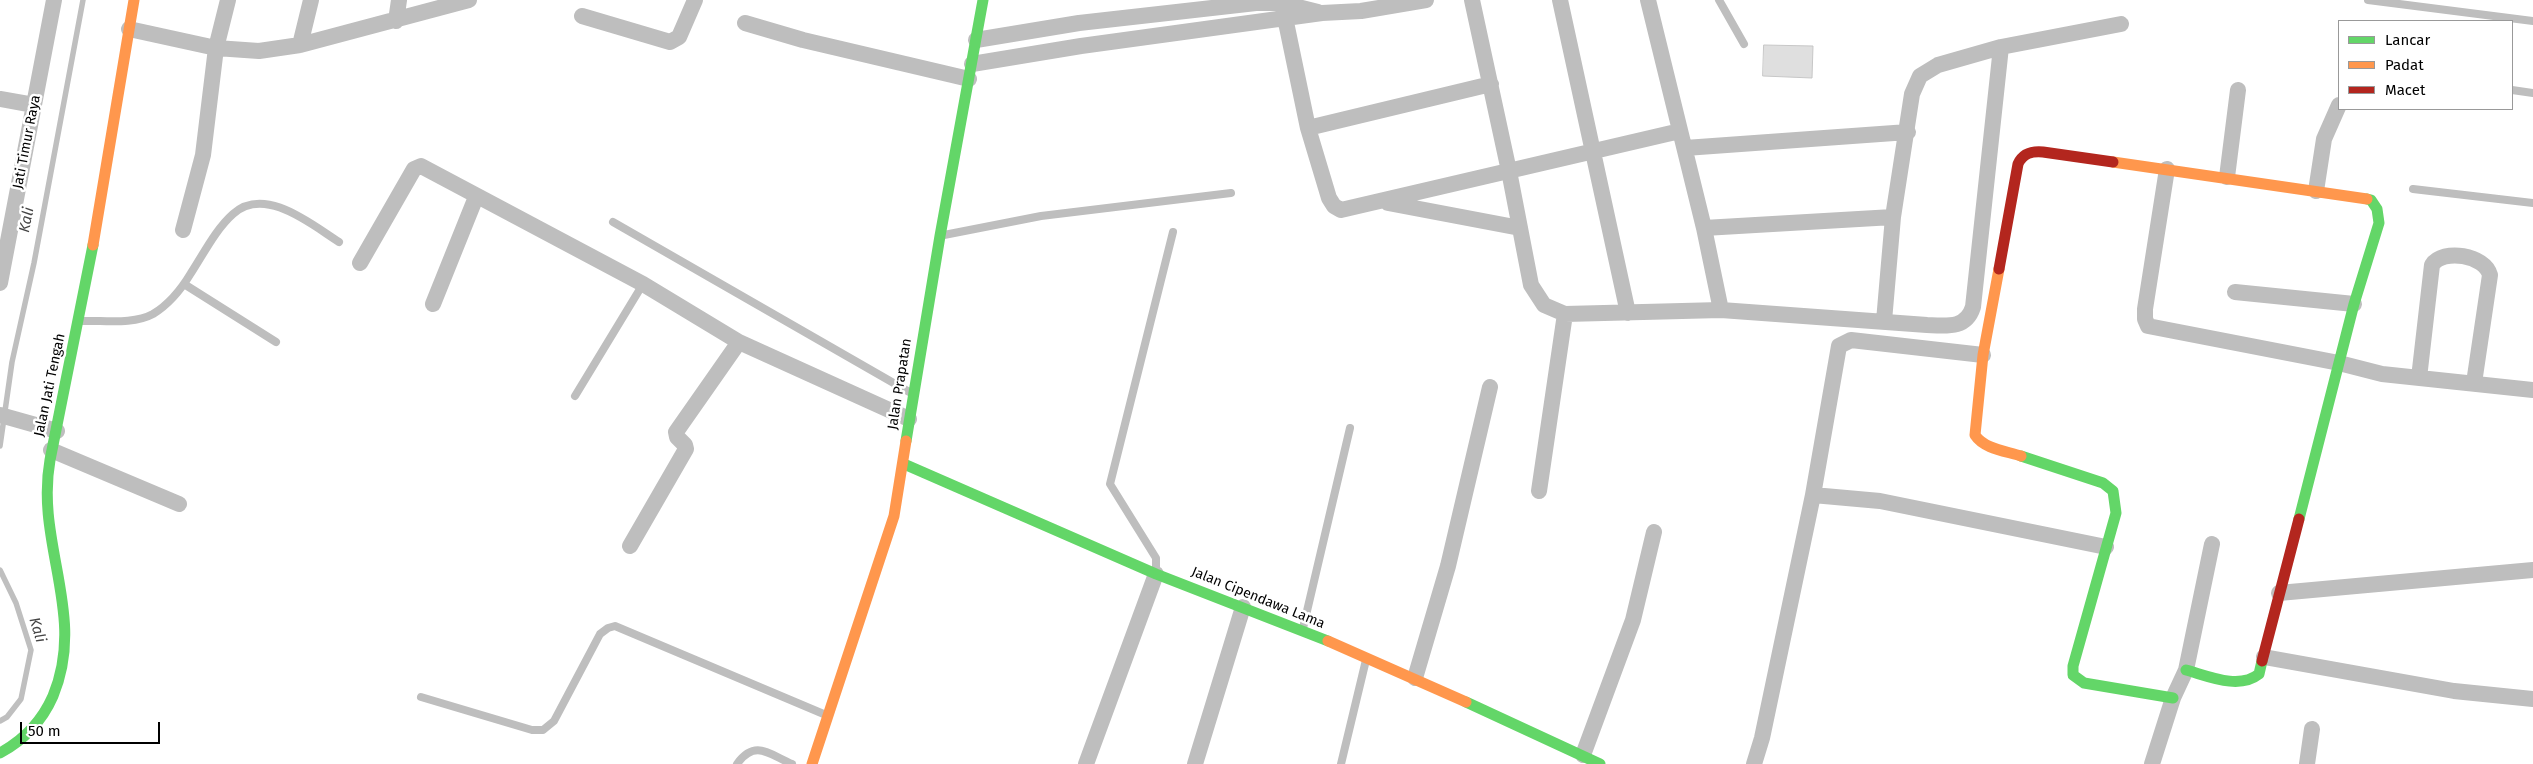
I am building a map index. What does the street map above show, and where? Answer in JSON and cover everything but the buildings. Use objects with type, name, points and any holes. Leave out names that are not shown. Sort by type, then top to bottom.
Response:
[{"type":"street","name":"Jati Timur Raya","points":[[0,284],[54,0]]},
{"type":"street","name":"Jalan Jati Tengah","points":[[0,753],[16,746],[44,717],[59,681],[66,650],[65,626],[50,544],[46,491],[51,450],[57,431],[79,321],[134,0]]},
{"type":"street","points":[[183,230],[203,155],[216,48],[228,0]]},
{"type":"street","points":[[300,45],[311,0]]},
{"type":"street","points":[[396,21],[399,0]]},
{"type":"street","points":[[129,29],[216,48],[259,51],[300,45],[396,21],[469,0]]},
{"type":"street","points":[[582,16],[670,42],[679,37],[695,0]]},
{"type":"street","name":"Jalan Prapatan","points":[[812,764],[894,516],[904,464],[912,394],[983,0]]},
{"type":"street","points":[[745,23],[803,40],[971,72],[1139,39],[1285,20],[1322,13],[1361,11],[1426,0]]},
{"type":"street","points":[[1472,0],[1510,171],[1531,285],[1535,294],[1544,305],[1565,314],[1721,310],[1947,326],[1962,324],[1971,314],[2001,46]]},
{"type":"street","points":[[1560,0],[1628,313]]},
{"type":"street","points":[[1648,0],[1704,228],[1721,310]]},
{"type":"street","points":[[976,40],[1135,16],[1256,3],[1282,3],[1322,13]]},
{"type":"street","points":[[1282,3],[1308,128],[1334,206],[1347,210],[1680,131]]},
{"type":"street","points":[[1135,16],[1139,39]]},
{"type":"street","points":[[1884,321],[1893,217],[1908,132],[1912,94],[1920,76],[1926,70],[1938,64],[2001,46],[2121,24]]},
{"type":"street","points":[[1308,128],[1491,84]]},
{"type":"street","points":[[2227,177],[2238,90]]},
{"type":"street","points":[[0,99],[34,105]]},
{"type":"street","points":[[2316,191],[2324,139],[2338,107]]},
{"type":"street","points":[[1685,148],[1908,132]]},
{"type":"street","points":[[2173,698],[2084,683],[2073,675],[2073,666],[2116,513],[2115,494],[2103,483],[1989,446],[1977,439],[1974,431],[1983,355],[2018,164],[2022,157],[2031,152],[2039,151],[2227,177],[2371,200],[2377,209],[2378,227],[2354,304],[2279,593],[2260,674],[2256,679],[2242,683],[2186,670]]},
{"type":"street","points":[[360,263],[393,203],[417,167],[424,167],[643,284],[739,342],[909,419]]},
{"type":"street","points":[[2167,169],[2145,309],[2145,319],[2148,326],[2339,363],[2382,374],[2533,390]]},
{"type":"street","points":[[433,304],[476,196]]},
{"type":"street","points":[[1381,202],[1520,228]]},
{"type":"street","points":[[1704,228],[1893,217]]},
{"type":"street","points":[[2419,378],[2432,265],[2435,260],[2444,256],[2458,256],[2481,262],[2488,268],[2490,275],[2474,383]]},
{"type":"street","points":[[2235,292],[2354,304]]},
{"type":"street","points":[[1539,491],[1565,314]]},
{"type":"street","points":[[1754,764],[1762,738],[1813,495],[1838,350],[1842,343],[1851,340],[1983,355]]},
{"type":"street","points":[[630,546],[686,450],[686,445],[676,438],[676,432],[739,342]]},
{"type":"street","points":[[1415,678],[1450,557],[1490,387]]},
{"type":"street","points":[[7,417],[57,431]]},
{"type":"street","points":[[51,450],[179,504]]},
{"type":"street","name":"Jalan Cipendawa Lama","points":[[904,464],[1156,574],[1302,630],[1415,678],[1600,764]]},
{"type":"street","points":[[1813,495],[1890,503],[2106,547]]},
{"type":"street","points":[[1583,755],[1633,620],[1654,532]]},
{"type":"street","points":[[2152,764],[2173,698],[2186,670],[2212,544]]},
{"type":"street","points":[[2279,593],[2533,570]]},
{"type":"street","points":[[1086,764],[1156,574]]},
{"type":"street","points":[[1195,764],[1243,607]]},
{"type":"street","points":[[2264,658],[2454,691],[2533,699]]},
{"type":"street","points":[[2307,764],[2312,729]]},
{"type":"lane","points":[[1719,0],[1744,44]]},
{"type":"lane","points":[[2368,0],[2533,21]]},
{"type":"lane","points":[[2513,90],[2533,93]]},
{"type":"lane","points":[[2413,190],[2533,203]]},
{"type":"lane","points":[[940,236],[1041,216],[1231,193]]},
{"type":"lane","points":[[79,321],[138,319],[152,315],[184,284],[227,220],[241,208],[252,204],[262,203],[285,210],[339,242]]},
{"type":"lane","points":[[613,222],[912,394]]},
{"type":"lane","points":[[1156,574],[1156,558],[1110,484],[1173,232]]},
{"type":"lane","points":[[184,284],[276,342]]},
{"type":"lane","points":[[575,396],[643,284]]},
{"type":"lane","points":[[1302,630],[1350,428]]},
{"type":"lane","points":[[422,697],[532,730],[543,730],[554,721],[600,634],[608,628],[615,626],[828,716]]},
{"type":"lane","points":[[1341,764],[1366,658]]},
{"type":"lane","points":[[737,764],[745,752],[759,750],[792,764]]},
{"type":"waterway","name":"Kali","points":[[0,446],[12,362],[34,263],[83,0]]},
{"type":"waterway","name":"Kali","points":[[0,570],[16,603],[31,650],[21,699],[7,717],[0,721]]},
{"type":"traffic: fast","points":[[906,441],[940,236],[983,0]]},
{"type":"traffic: fast","points":[[2299,519],[2354,304],[2379,223],[2377,209],[2371,200],[2367,199]]},
{"type":"traffic: fast","points":[[0,753],[17,742],[38,722],[53,696],[62,666],[65,636],[63,607],[49,521],[47,491],[50,460],[93,245]]},
{"type":"traffic: fast","points":[[2021,456],[2103,483],[2113,491],[2116,513],[2073,666],[2073,675],[2084,683],[2173,698]]},
{"type":"traffic: fast","points":[[904,464],[1156,574],[1328,641]]},
{"type":"traffic: fast","points":[[2186,670],[2223,680],[2242,681],[2251,679],[2259,674],[2262,661]]},
{"type":"traffic: fast","points":[[1466,702],[1600,764]]},
{"type":"traffic: slow","points":[[93,245],[134,0]]},
{"type":"traffic: slow","points":[[2113,162],[2367,199]]},
{"type":"traffic: slow","points":[[1999,269],[1983,355],[1975,435],[1979,440],[1990,446],[2021,456]]},
{"type":"traffic: slow","points":[[812,764],[894,516],[906,441]]},
{"type":"traffic: slow","points":[[1328,641],[1466,702]]},
{"type":"traffic: jam","points":[[1999,269],[2018,164],[2022,157],[2032,152],[2039,152],[2113,162]]},
{"type":"traffic: jam","points":[[2262,661],[2299,519]]}]
